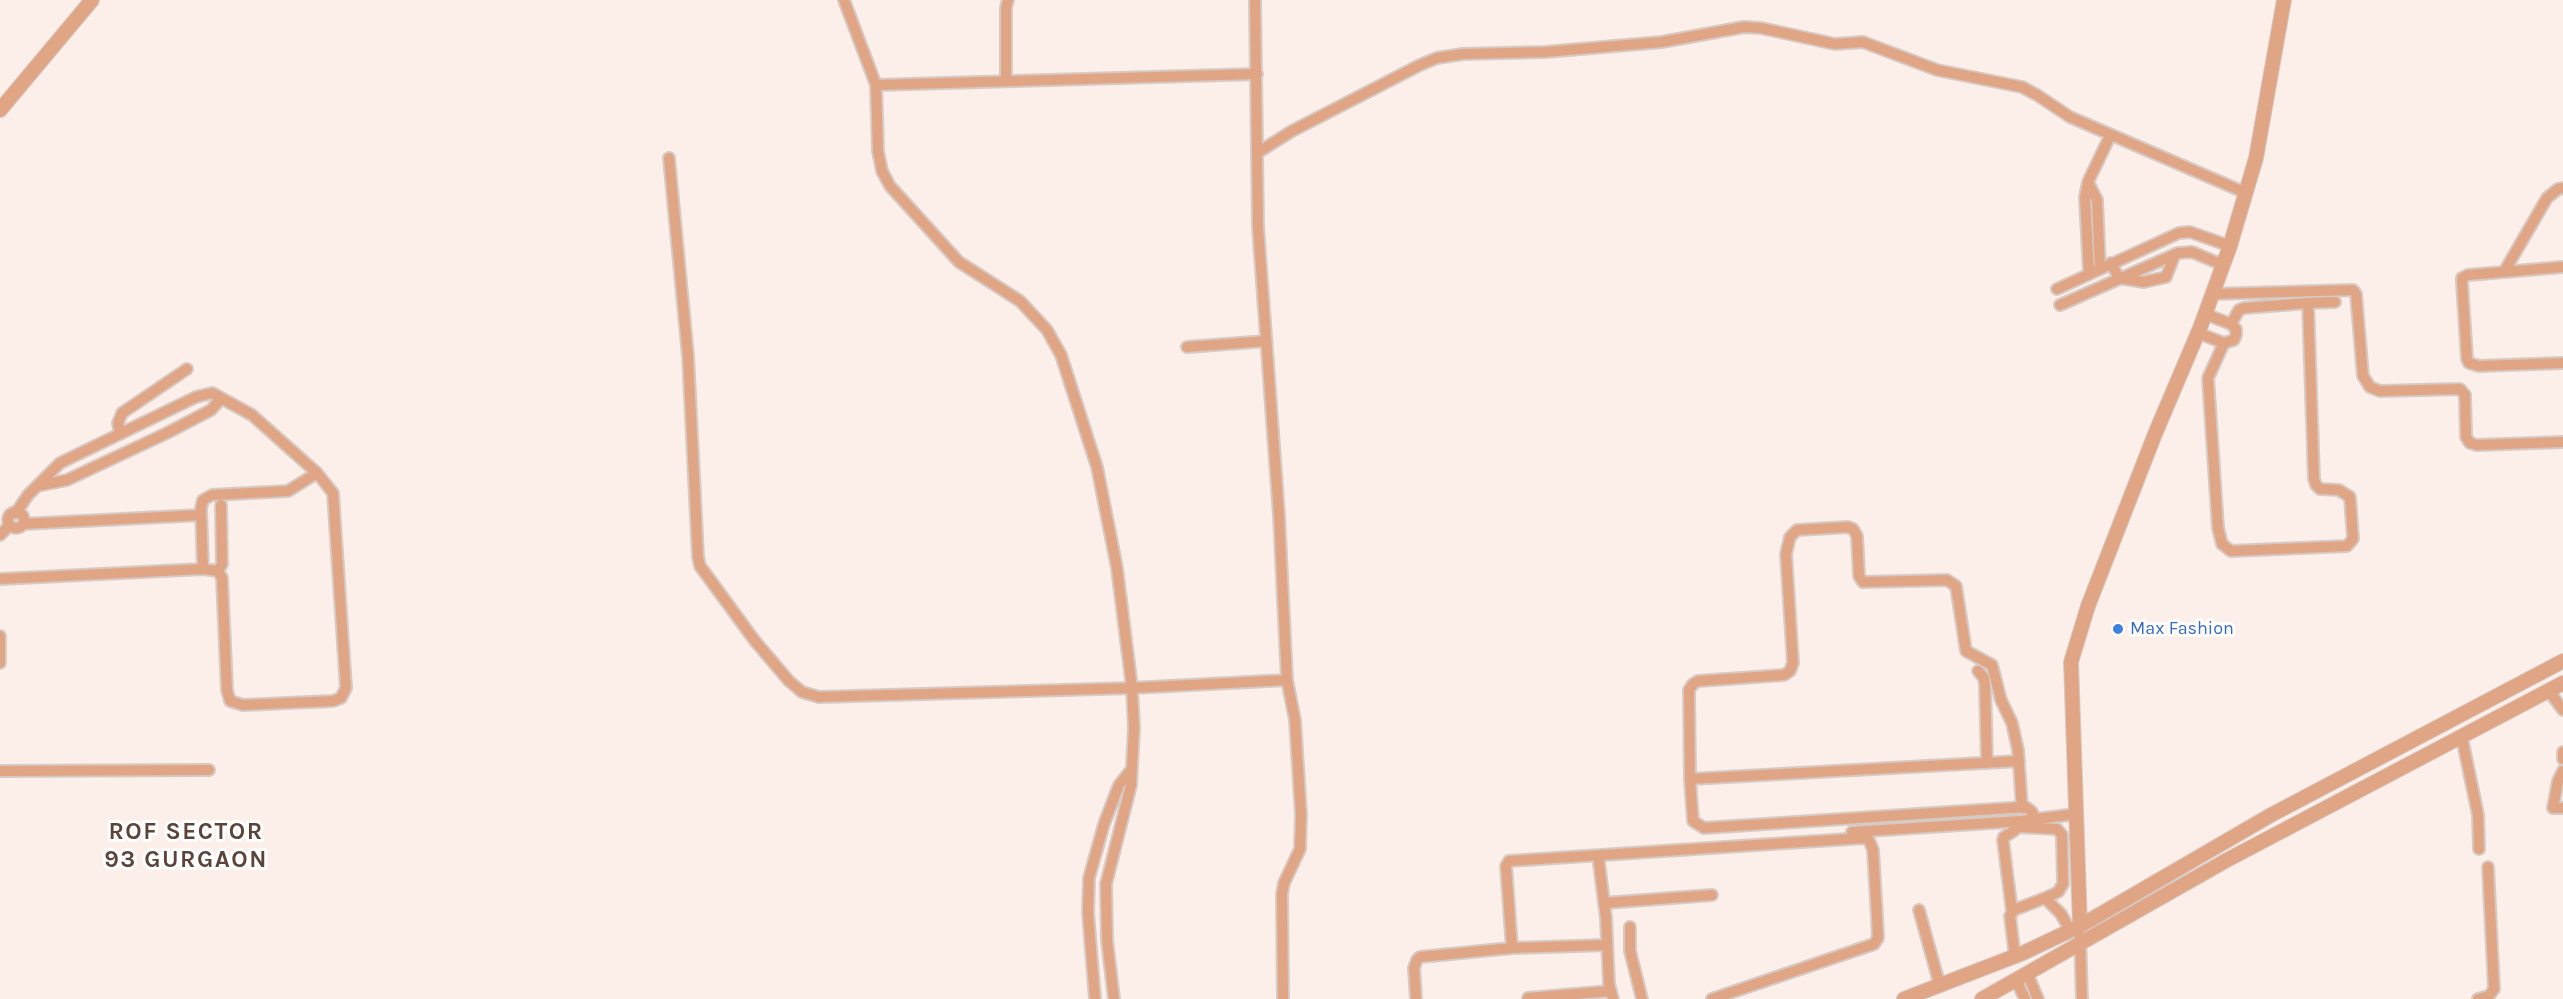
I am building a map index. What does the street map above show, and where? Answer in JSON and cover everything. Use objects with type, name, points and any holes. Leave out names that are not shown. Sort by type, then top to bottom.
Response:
[{"type":"street","points":[[0,110],[92,0]]},
{"type":"street","points":[[844,0],[876,85],[878,151],[882,171],[890,186],[958,261],[1020,301],[1047,330],[1061,355],[1097,467],[1117,568],[1132,688],[1134,728],[1129,793],[1106,884],[1106,930],[1114,999]]},
{"type":"street","points":[[1006,81],[1006,8],[1008,0]]},
{"type":"street","points":[[1255,0],[1258,227],[1279,515],[1287,680],[1295,720],[1302,834],[1300,849],[1284,883],[1282,894],[1283,999]]},
{"type":"street","points":[[2082,999],[2080,945],[2075,928],[2076,814],[2071,662],[2077,640],[2155,434],[2198,333],[2230,246],[2256,158],[2284,0]]},
{"type":"street","points":[[1257,153],[1292,131],[1437,58],[1462,54],[1545,52],[1662,42],[1744,27],[1761,28],[1835,44],[1863,42],[1937,70],[2022,87],[2070,117],[2110,136],[2247,193]]},
{"type":"street","points":[[876,85],[1257,74]]},
{"type":"street","points":[[2089,273],[2085,197],[2088,182],[2110,136]]},
{"type":"street","points":[[669,158],[688,356],[700,566],[741,622],[789,681],[802,692],[819,697],[1132,688],[1287,680]]},
{"type":"street","points":[[2088,182],[2097,200],[2100,268]]},
{"type":"street","points":[[2505,272],[2547,198],[2558,189],[2563,188]]},
{"type":"street","points":[[2057,289],[2161,240],[2186,232],[2230,246]]},
{"type":"street","points":[[2186,232],[2187,251]]},
{"type":"street","points":[[2060,305],[2175,254],[2187,251],[2223,265]]},
{"type":"street","points":[[2119,278],[2144,282],[2166,277],[2175,254]]},
{"type":"street","points":[[2111,263],[2119,278]]},
{"type":"street","points":[[2563,267],[2468,274],[2462,278],[2467,359],[2479,366],[2563,363]]},
{"type":"street","points":[[2213,294],[2353,290],[2356,294],[2362,375],[2370,387],[2380,391],[2460,389],[2465,395],[2466,437],[2470,443],[2477,445],[2563,442]]},
{"type":"street","points":[[2231,324],[2239,310],[2244,308],[2336,302]]},
{"type":"street","points":[[2205,314],[2231,324],[2236,329],[2234,340],[2224,344],[2208,378],[2218,528],[2222,544],[2232,551],[2347,546],[2353,539],[2350,496],[2339,490],[2320,489],[2314,479],[2308,303]]},
{"type":"street","points":[[2198,333],[2224,344]]},
{"type":"street","points":[[1187,347],[1266,341]]},
{"type":"street","points":[[120,434],[118,423],[122,413],[188,369]]},
{"type":"street","points":[[10,525],[9,518],[60,463],[207,393],[218,396],[252,415],[317,473],[333,493],[346,688],[341,698],[333,701],[243,705],[230,701],[227,690],[222,578],[218,571]]},
{"type":"street","points":[[38,486],[67,480],[194,419],[216,406],[218,396]]},
{"type":"street","points":[[186,402],[194,419]]},
{"type":"street","points":[[88,450],[95,467]]},
{"type":"street","points":[[203,569],[201,515],[204,500],[212,495],[288,491],[317,473]]},
{"type":"street","points":[[218,571],[222,564],[220,505]]},
{"type":"street","points":[[16,513],[23,517],[22,524]]},
{"type":"street","points":[[10,525],[16,528],[22,524],[201,515]]},
{"type":"street","points":[[0,535],[10,525]]},
{"type":"street","points":[[2022,808],[2016,739],[2001,700],[1992,665],[1966,651],[1956,586],[1947,580],[1863,582],[1859,576],[1857,536],[1853,529],[1844,526],[1793,532],[1788,543],[1793,663],[1790,671],[1784,675],[1705,680],[1690,686],[1690,780],[1693,821],[1704,828],[2022,808],[2029,808],[2035,819]]},
{"type":"street","points":[[0,579],[203,569],[218,571]]},
{"type":"street","points":[[0,636],[0,663]]},
{"type":"street","points":[[1904,999],[2015,957],[2075,928],[2271,815],[2563,661]]},
{"type":"street","points":[[1978,671],[1984,678],[1985,685],[1987,763]]},
{"type":"street","points":[[1982,999],[2227,860],[2563,683]]},
{"type":"street","points":[[2549,691],[2563,710]]},
{"type":"street","points":[[2462,738],[2478,815],[2479,849]]},
{"type":"street","points":[[2563,753],[2563,759]]},
{"type":"street","points":[[1690,780],[2019,761]]},
{"type":"street","points":[[0,771],[209,770]]},
{"type":"street","points":[[1095,999],[1088,913],[1089,878],[1112,804],[1121,782],[1131,770]]},
{"type":"street","points":[[2563,771],[2558,781],[2553,808],[2563,808]]},
{"type":"street","points":[[2017,823],[2015,812],[2022,808]]},
{"type":"street","points":[[1846,832],[2017,823],[2076,814]]},
{"type":"street","points":[[2015,957],[2003,840],[2017,823]]},
{"type":"street","points":[[2012,912],[2061,889],[2062,835],[2057,829],[2017,823]]},
{"type":"street","points":[[1512,948],[1507,863],[1864,838],[1869,840],[1873,850],[1877,906],[1878,938],[1874,944],[1712,999]]},
{"type":"street","points":[[1528,998],[1613,997],[1600,856]]},
{"type":"street","points":[[2478,999],[2489,996],[2494,989],[2488,867]]},
{"type":"street","points":[[1604,903],[1712,895]]},
{"type":"street","points":[[2045,898],[2075,928]]},
{"type":"street","points":[[1919,910],[1940,986]]},
{"type":"street","points":[[1630,927],[1630,951],[1642,999]]},
{"type":"street","points":[[1416,999],[1414,968],[1420,957],[1512,948],[1607,945]]},
{"type":"street","points":[[2022,976],[2025,999]]},
{"type":"street","points":[[2022,976],[2038,999]]},
{"type":"place","name":"Max Fashion","points":[[2118,629]]},
{"type":"district","name":"ROF SECTOR 93 GURGAON","points":[[186,846]]}]
